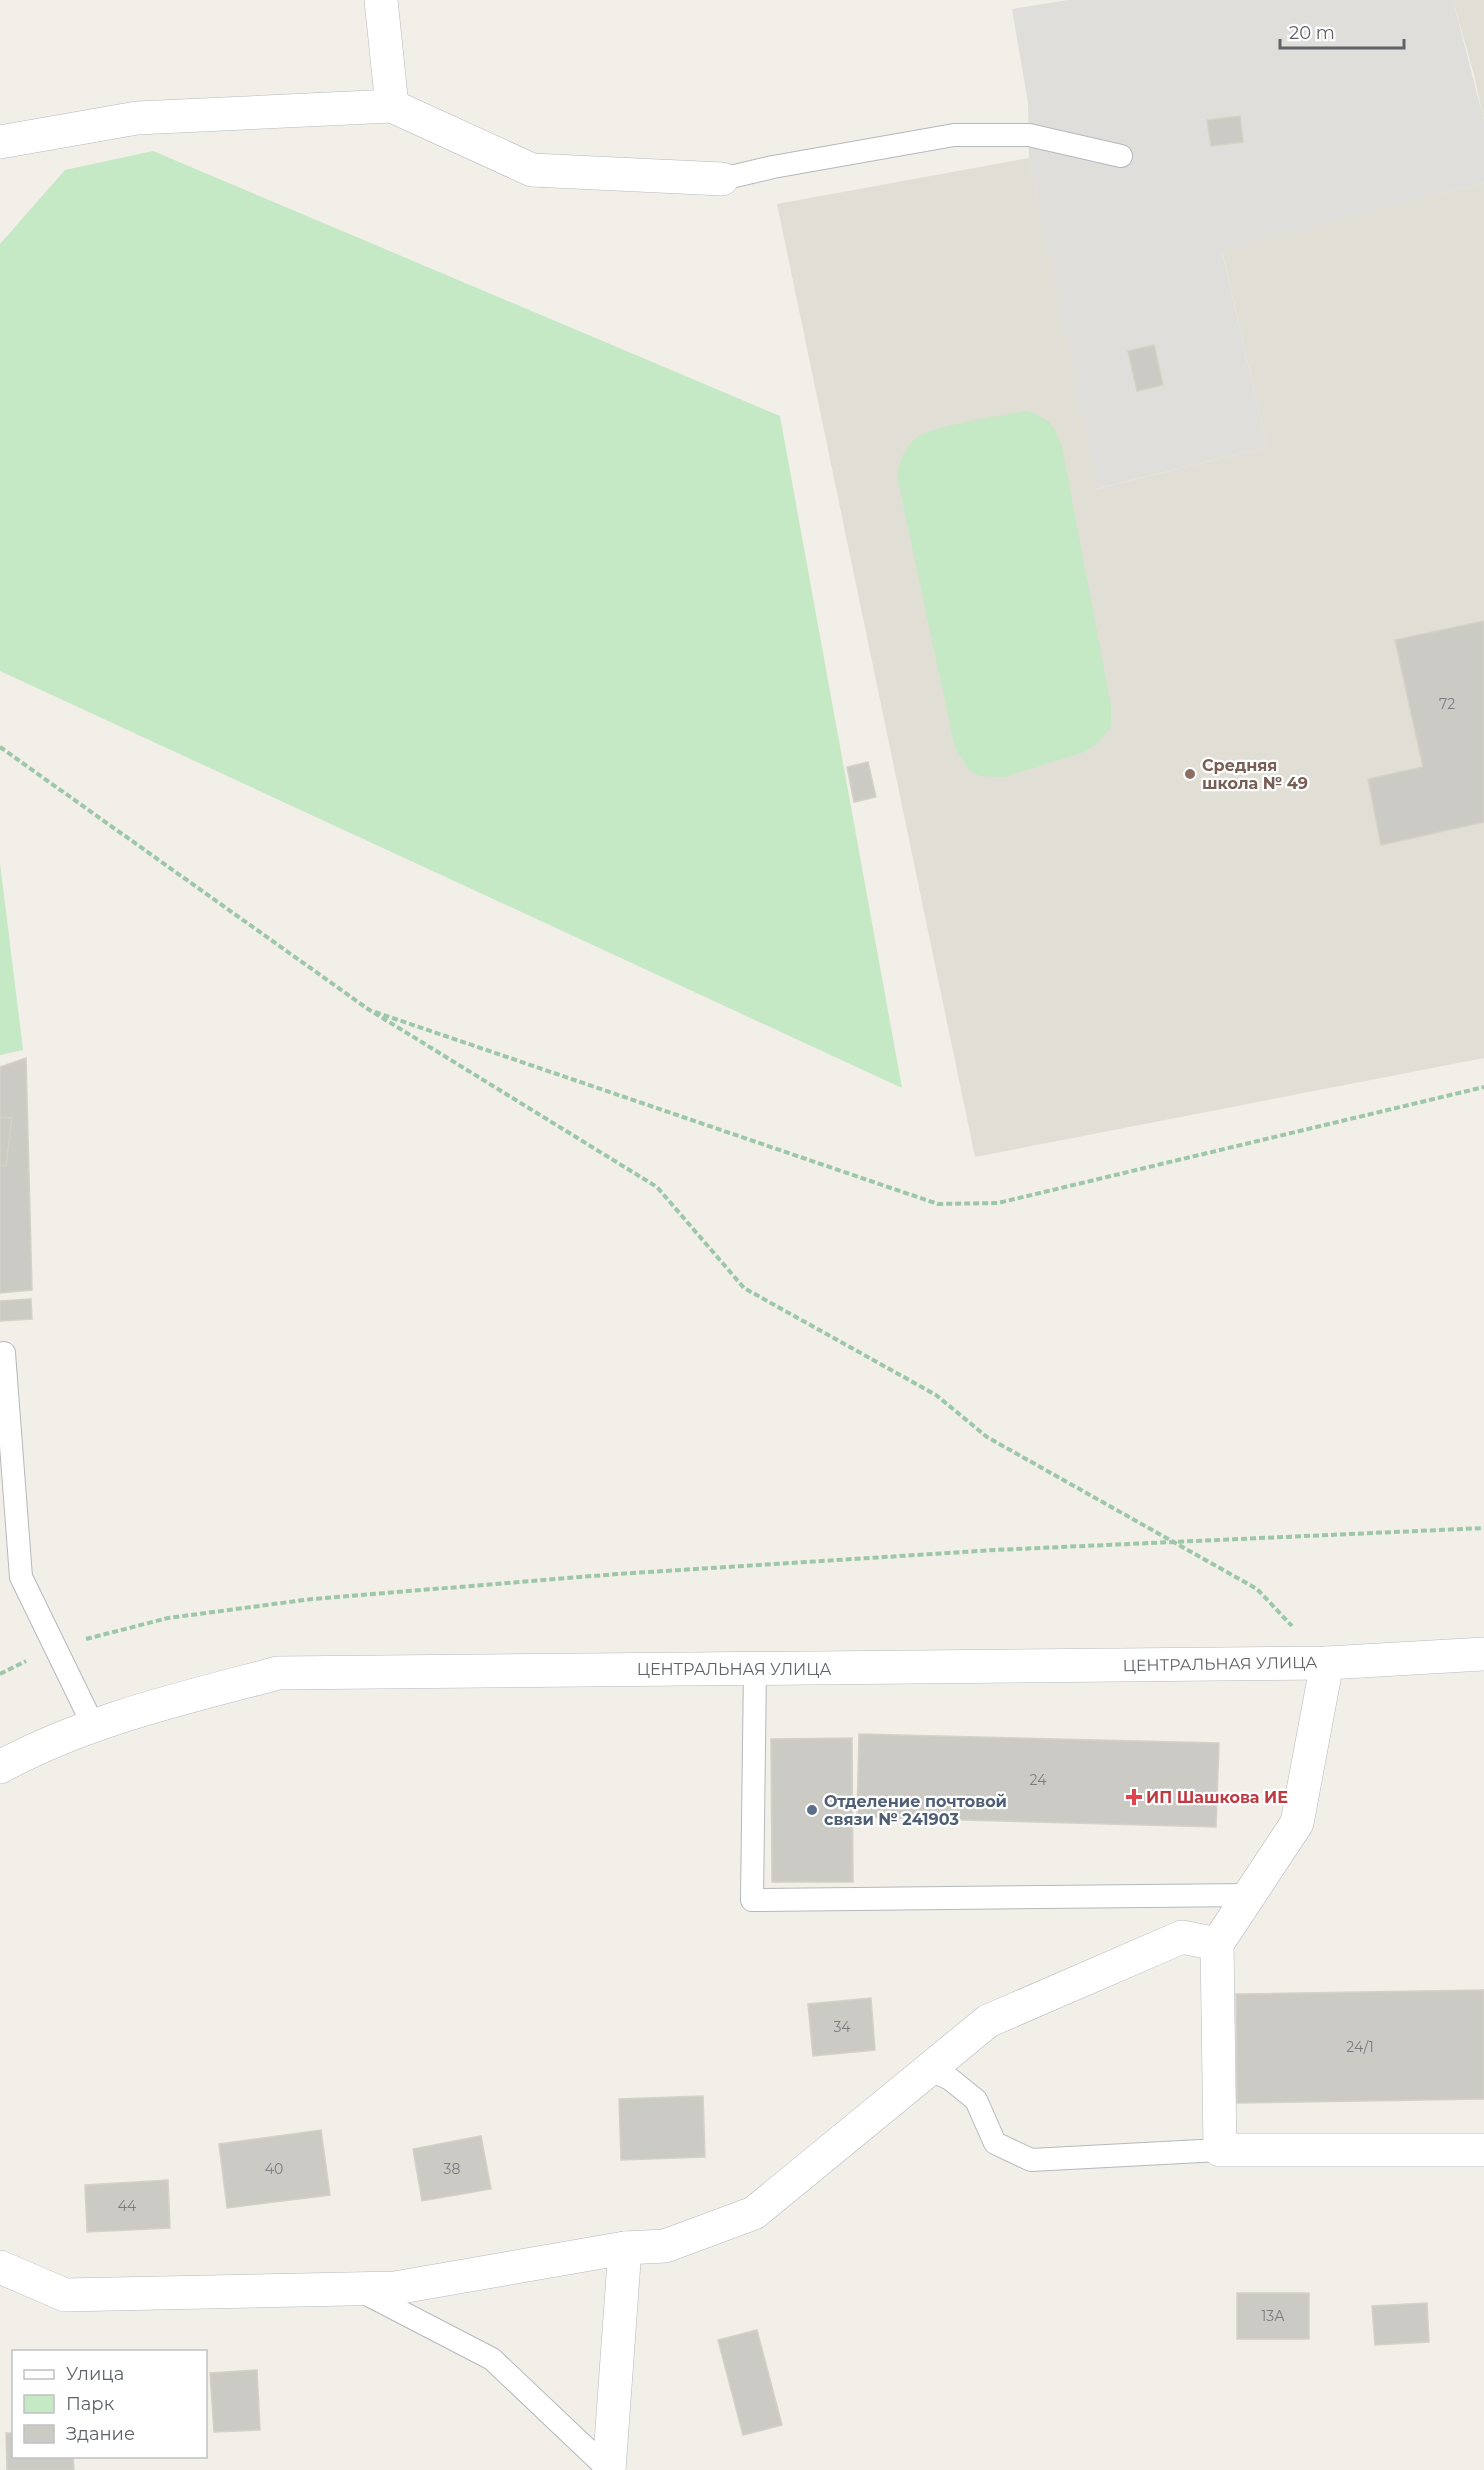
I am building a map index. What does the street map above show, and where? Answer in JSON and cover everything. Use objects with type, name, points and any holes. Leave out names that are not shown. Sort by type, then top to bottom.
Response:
[{"type":"street","points":[[381,0],[392,106]]},
{"type":"street","points":[[0,142],[137,118],[392,106],[532,170],[722,179]]},
{"type":"street","name":"ЦЕНТРАЛЬНАЯ УЛИЦА","points":[[0,1767],[31,1750],[145,1708],[278,1673],[1327,1663],[1484,1654]]},
{"type":"street","points":[[1327,1663],[1297,1822],[1217,1944],[1220,2150],[1484,2150]]},
{"type":"street","points":[[0,2267],[65,2295],[395,2288],[625,2248],[665,2246],[754,2213],[988,2021],[1182,1937],[1217,1944]]},
{"type":"street","points":[[609,2470],[625,2248]]},
{"type":"lane","points":[[722,179],[773,167],[954,135],[1029,135],[1122,156]]},
{"type":"lane","points":[[0,1354],[4,1353],[21,1577],[94,1727]]},
{"type":"lane","points":[[755,1668],[752,1900],[1250,1895]]},
{"type":"lane","points":[[929,2069],[950,2079],[976,2100],[995,2143],[1031,2160],[1220,2150]]},
{"type":"lane","points":[[357,2289],[492,2359],[609,2470]]},
{"type":"path","points":[[0,747],[368,1009],[657,1187],[744,1288],[936,1395],[987,1437],[1257,1588],[1327,1663]]},
{"type":"path","points":[[368,1009],[938,1204],[998,1203],[1484,1087]]},
{"type":"path","points":[[0,1674],[55,1646],[168,1618],[312,1599],[629,1574],[994,1550],[1484,1528]]},
{"type":"shaded area","points":[[1068,0],[1453,0],[1484,121],[1484,183],[1222,251],[1267,447],[1096,489],[1029,158],[1028,103],[1012,9]]},
{"type":"shaded area","points":[[1453,0],[1484,0],[1484,121],[1474,75]]},
{"type":"shaded area","name":"Средняя школа № 49","points":[[1029,158],[1097,489],[1267,447],[1222,250],[1484,183],[1484,1058],[975,1157],[777,204]]},
{"type":"green space","points":[[153,151],[780,416],[902,1088],[0,671],[0,244],[65,170]]},
{"type":"green space","points":[[1027,411],[1041,417],[1054,428],[1062,447],[1111,705],[1111,727],[1097,744],[1084,752],[1004,777],[979,776],[968,769],[955,748],[897,476],[905,452],[915,439],[923,434],[968,422]]},
{"type":"green space","points":[[0,863],[23,1050],[0,1055]]},
{"type":"building","points":[[1240,116],[1243,142],[1211,146],[1207,120]]},
{"type":"building","points":[[1154,345],[1163,385],[1137,391],[1128,351]]},
{"type":"building","points":[[1484,621],[1484,822],[1381,845],[1368,779],[1423,767],[1395,640]]},
{"type":"building","points":[[868,762],[876,797],[854,802],[847,767]]},
{"type":"building","points":[[26,1058],[32,1290],[0,1293],[0,1067]]},
{"type":"building","points":[[0,1117],[12,1118],[6,1166],[0,1165]]},
{"type":"building","points":[[31,1299],[32,1319],[0,1321],[0,1301]]},
{"type":"building","points":[[859,1734],[1219,1743],[1216,1827],[857,1817]]},
{"type":"building","name":"Отделение почтовой связи № 241903","points":[[852,1738],[853,1882],[772,1882],[771,1739]]},
{"type":"building","points":[[1484,1990],[1484,2099],[1237,2103],[1236,1994]]},
{"type":"building","points":[[871,1998],[875,2050],[813,2056],[808,2004]]},
{"type":"building","points":[[703,2096],[705,2157],[621,2160],[619,2099]]},
{"type":"building","points":[[321,2130],[330,2195],[227,2208],[219,2144]]},
{"type":"building","points":[[481,2136],[491,2189],[422,2201],[413,2149]]},
{"type":"building","points":[[168,2180],[170,2228],[87,2232],[85,2185]]},
{"type":"building","points":[[1237,2293],[1309,2293],[1309,2339],[1237,2339]]},
{"type":"building","points":[[1427,2303],[1429,2342],[1375,2345],[1372,2306]]},
{"type":"building","points":[[757,2330],[782,2425],[743,2435],[718,2340]]},
{"type":"building","points":[[257,2370],[260,2430],[214,2432],[210,2373]]},
{"type":"building","points":[[6,2433],[12,2433],[12,2458],[73,2458],[74,2470],[7,2470]]},
{"type":"place","name":"Средняя школа № 49","points":[[1190,774]]},
{"type":"place","name":"ИП Шашкова ИЕ","points":[[1134,1797]]},
{"type":"place","name":"Отделение почтовой связи № 241903","points":[[812,1810]]}]
